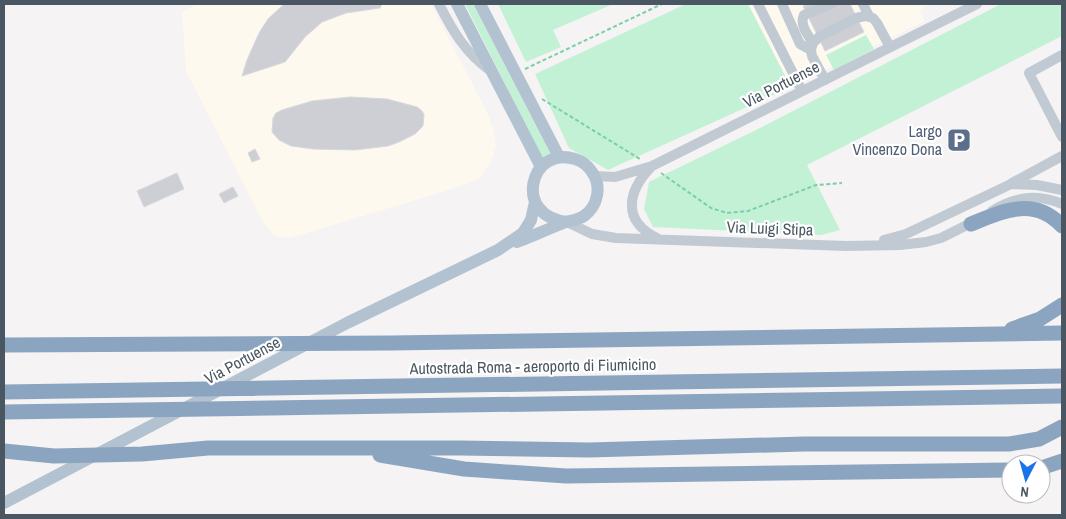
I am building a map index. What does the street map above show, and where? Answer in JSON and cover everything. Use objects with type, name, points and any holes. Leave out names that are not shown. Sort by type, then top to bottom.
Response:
[{"type":"highway","points":[[971,224],[1004,211],[1025,208],[1042,212],[1062,226]]},
{"type":"highway","points":[[983,334],[1008,330],[1033,322],[1054,312],[1062,305]]},
{"type":"highway","points":[[4,344],[391,343],[1062,334]]},
{"type":"highway","name":"Autostrada Roma - aeroporto di Fiumicino","points":[[4,392],[1062,376]]},
{"type":"highway","points":[[4,412],[1062,396]]},
{"type":"highway","points":[[4,452],[64,456],[142,454],[208,448],[589,450],[804,444],[1009,444],[1039,438],[1062,427]]},
{"type":"highway","points":[[336,448],[464,469],[566,476],[1001,470]]},
{"type":"main road","points":[[457,4],[541,167],[559,157],[570,157],[580,160],[589,167],[595,176]]},
{"type":"main road","points":[[480,4],[559,157]]},
{"type":"main road","name":"Via Portuense","points":[[498,250],[523,233],[533,214],[535,202],[532,193],[533,184],[541,167]]},
{"type":"main road","name":"Via Portuense","points":[[4,503],[347,323],[498,250],[567,222],[577,220],[586,215],[593,207],[598,192],[595,176]]},
{"type":"main road","points":[[535,202],[540,211],[548,217],[557,221],[567,222]]},
{"type":"street","points":[[439,4],[452,30],[464,47],[478,61],[492,71]]},
{"type":"street","points":[[758,4],[802,91]]},
{"type":"street","points":[[782,4],[800,44],[812,47]]},
{"type":"street","points":[[825,80],[813,58],[812,47],[802,19],[804,15],[831,4]]},
{"type":"street","points":[[863,4],[869,16],[877,23],[890,47]]},
{"type":"street","name":"Via Portuense","points":[[595,176],[615,177],[652,166],[977,4]]},
{"type":"street","points":[[812,47],[819,37],[856,18],[869,16]]},
{"type":"street","points":[[1062,56],[1028,73],[1062,137]]},
{"type":"street","points":[[846,246],[901,236],[1011,184],[1062,156]]},
{"type":"street","points":[[652,166],[636,186],[632,200],[632,209],[642,229],[660,240]]},
{"type":"street","points":[[1011,184],[1037,185],[1062,190]]},
{"type":"street","name":"Via Luigi Stipa","points":[[567,222],[586,232],[600,236],[660,240],[846,246],[926,242],[971,224],[1003,204],[1023,198],[1045,198],[1062,204]]},
{"type":"path","points":[[525,69],[662,4]]},
{"type":"path","points":[[540,98],[635,156]]},
{"type":"path","points":[[666,176],[711,208],[727,213],[748,211],[816,185],[842,183]]},
{"type":"shaded area","points":[[198,4],[431,4],[488,114],[494,131],[496,146],[490,163],[480,178],[459,187],[290,238],[275,236],[263,222],[186,71],[182,12]]},
{"type":"shaded area","points":[[748,4],[931,4],[920,10],[925,21],[791,87]]},
{"type":"green space","points":[[465,4],[473,4],[552,157],[544,161]]},
{"type":"green space","points":[[498,4],[613,4],[553,30],[561,47],[526,62]]},
{"type":"green space","points":[[686,4],[748,4],[791,87],[608,170],[569,148],[535,74]]},
{"type":"green space","points":[[1001,4],[1062,4],[1062,36],[807,165],[840,230],[821,235],[653,227],[644,209],[649,182],[756,130]]},
{"type":"green space","points":[[866,35],[874,49],[834,70],[826,55]]},
{"type":"building","points":[[284,4],[382,4],[380,8],[346,13],[322,22],[305,37],[285,62],[242,76],[259,33],[268,19]]},
{"type":"building","points":[[808,4],[850,4],[864,32],[825,51],[803,6]]},
{"type":"building","points":[[350,97],[387,99],[417,107],[424,114],[423,126],[415,134],[388,146],[355,150],[313,149],[291,146],[279,140],[272,132],[273,118],[276,113],[282,110],[312,101]]},
{"type":"building","points":[[255,149],[260,159],[252,162],[248,153]]},
{"type":"building","points":[[177,173],[184,189],[144,207],[137,191]]},
{"type":"building","points":[[233,187],[238,196],[224,203],[219,194]]},
{"type":"place","name":"Largo Vincenzo Dona","points":[[959,140]]}]
